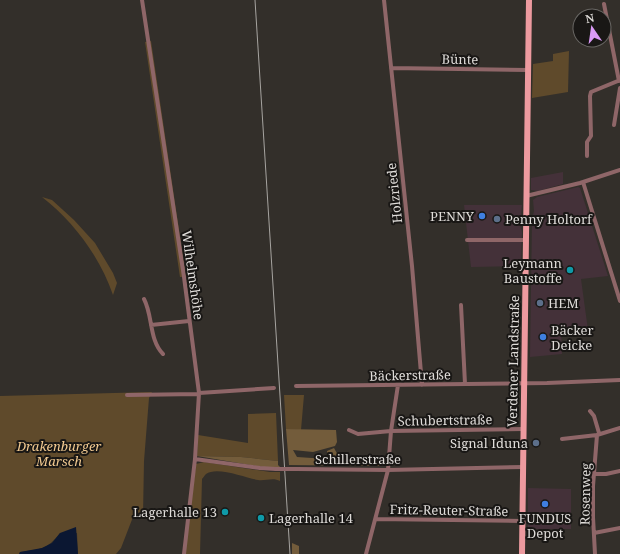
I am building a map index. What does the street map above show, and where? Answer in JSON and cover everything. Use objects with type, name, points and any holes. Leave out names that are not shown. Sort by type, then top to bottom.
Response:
[{"type":"main road","name":"Verdener Landstraße","points":[[522,554],[529,0]]},
{"type":"street","name":"Wilhelmshöhe","points":[[142,0],[199,394],[195,459],[184,554]]},
{"type":"street","name":"Holzriede","points":[[384,0],[412,266],[422,385]]},
{"type":"street","points":[[587,156],[587,142],[591,136],[591,92],[619,81],[604,4]]},
{"type":"street","name":"Bünte","points":[[391,68],[528,70]]},
{"type":"street","points":[[614,125],[620,88]]},
{"type":"street","points":[[526,196],[583,182],[620,170]]},
{"type":"street","points":[[583,182],[620,301]]},
{"type":"street","points":[[467,240],[526,240]]},
{"type":"street","points":[[144,299],[158,348],[163,354]]},
{"type":"street","points":[[461,305],[465,384]]},
{"type":"street","points":[[151,325],[189,321]]},
{"type":"street","name":"Bäckerstraße","points":[[296,386],[422,385],[620,380]]},
{"type":"street","points":[[366,554],[389,470],[391,431],[398,385]]},
{"type":"street","points":[[127,396],[199,394],[274,388]]},
{"type":"street","name":"Rosenweg","points":[[590,411],[594,416],[598,434],[594,474],[593,517],[595,554]]},
{"type":"street","points":[[562,439],[598,434],[620,428]]},
{"type":"street","name":"Schubertstraße","points":[[349,430],[358,434],[391,431],[523,429]]},
{"type":"street","name":"Schillerstraße","points":[[195,459],[276,469],[389,470],[523,467]]},
{"type":"street","points":[[594,474],[606,474],[620,471]]},
{"type":"street","name":"Fritz-Reuter-Straße","points":[[376,519],[522,521]]},
{"type":"street","points":[[594,533],[620,528]]},
{"type":"shaded area","points":[[563,172],[563,184],[538,191],[531,190],[531,178]]},
{"type":"shaded area","points":[[578,187],[580,188],[608,276],[581,279],[588,330],[561,331],[562,354],[530,357],[532,219],[534,211],[533,200],[537,197]]},
{"type":"shaded area","points":[[464,205],[522,205],[520,225],[522,232],[521,266],[471,267]]},
{"type":"shaded area","points":[[286,429],[336,430],[337,442],[335,446],[313,452],[293,450],[297,457],[327,459],[327,451],[334,448],[340,459],[380,463],[381,466],[289,465]]},
{"type":"shaded area","points":[[197,456],[241,457],[278,461],[278,465],[280,467],[262,467]]},
{"type":"shaded area","points":[[528,488],[571,489],[571,529],[528,529]]},
{"type":"shaded area","points":[[292,543],[299,546],[299,554],[292,554]]},
{"type":"green space","points":[[151,41],[186,277],[180,277],[145,42]]},
{"type":"green space","points":[[569,51],[568,92],[532,98],[533,64],[553,61],[553,54]]},
{"type":"green space","points":[[42,197],[52,200],[74,220],[95,243],[113,273],[117,283],[113,295],[101,267],[85,241],[65,218]]},
{"type":"green space","name":"Drakenburger Marsch","points":[[152,392],[149,398],[144,461],[143,516],[133,517],[121,548],[116,554],[78,554],[77,533],[60,533],[51,543],[43,548],[20,552],[19,554],[0,554],[0,396]]},
{"type":"green space","points":[[284,395],[304,395],[301,430],[286,429]]},
{"type":"green space","points":[[276,413],[278,461],[241,457],[197,456],[198,435],[248,443],[248,414]]},
{"type":"green space","points":[[204,462],[270,472],[280,472],[280,481],[275,479],[258,480],[232,473],[217,471],[206,474],[202,479],[200,554],[185,554],[196,464]]},
{"type":"water","points":[[76,527],[78,554],[19,554],[20,552],[42,548],[52,543],[60,533]]},
{"type":"railway","points":[[255,0],[290,554]]},
{"type":"place","name":"PENNY","points":[[482,216]]},
{"type":"place","name":"Penny Holtorf","points":[[497,219]]},
{"type":"place","name":"Leymann Baustoffe","points":[[570,270]]},
{"type":"place","name":"HEM","points":[[540,303]]},
{"type":"place","name":"Bäcker Deicke","points":[[543,337]]},
{"type":"place","name":"Signal Iduna","points":[[536,443]]},
{"type":"place","name":"FUNDUS Depot","points":[[545,504]]},
{"type":"place","name":"Lagerhalle 13","points":[[225,512]]},
{"type":"place","name":"Lagerhalle 14","points":[[261,518]]}]
